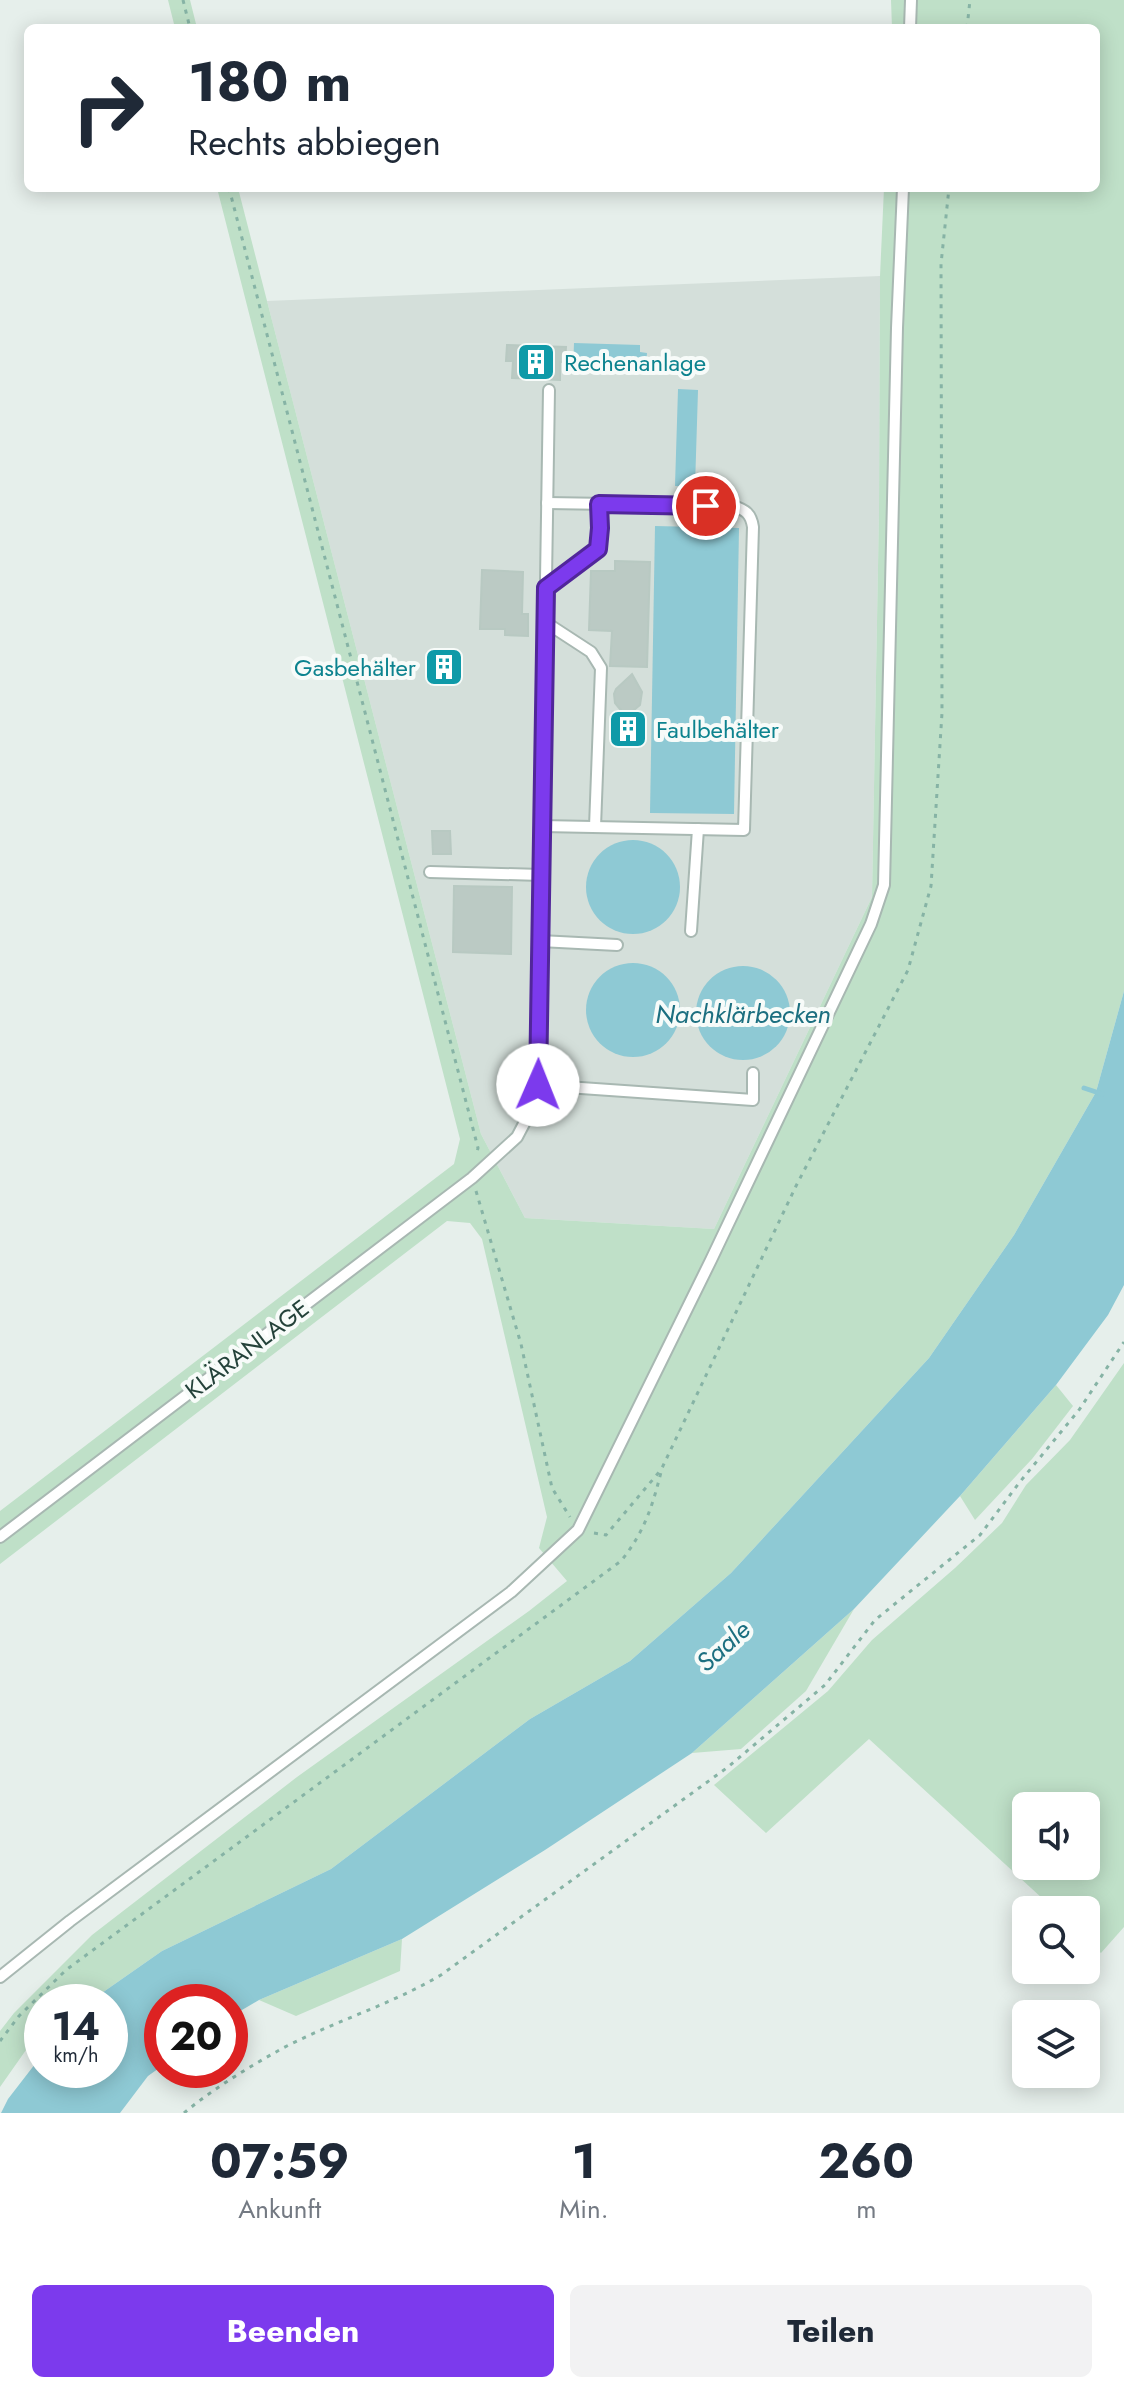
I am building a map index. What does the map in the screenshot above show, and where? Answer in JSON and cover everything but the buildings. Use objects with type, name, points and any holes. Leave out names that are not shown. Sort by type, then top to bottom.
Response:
[{"type":"lane","points":[[910,24],[911,0]]},
{"type":"lane","points":[[0,1977],[70,1921],[511,1592],[578,1530],[865,938],[884,885],[903,192]]},
{"type":"lane","name":"KLÄRANLAGE","points":[[0,1537],[472,1178],[517,1137],[528,1116],[538,1085],[549,390]]},
{"type":"lane","points":[[542,826],[744,830],[753,543],[752,516],[744,509],[733,506],[547,503]]},
{"type":"lane","points":[[546,588],[598,549],[599,504]]},
{"type":"lane","points":[[545,622],[591,652],[601,668],[595,827]]},
{"type":"lane","points":[[691,931],[698,829]]},
{"type":"lane","points":[[430,872],[541,875]]},
{"type":"lane","points":[[540,941],[617,945]]},
{"type":"lane","points":[[538,1085],[753,1100],[753,1073]]},
{"type":"path","points":[[183,0],[189,24]]},
{"type":"path","points":[[967,24],[970,0]]},
{"type":"path","points":[[230,192],[478,1148],[472,1178],[521,1344],[552,1488],[578,1530],[606,1535],[662,1468]]},
{"type":"path","points":[[0,2041],[19,2016],[66,1970],[621,1561],[636,1542],[650,1514],[662,1468],[796,1186],[908,970],[931,886],[942,713],[941,264],[949,192]]},
{"type":"path","points":[[184,2113],[237,2075],[285,2047],[407,1995],[441,1975],[728,1767],[825,1685],[875,1620],[980,1535],[1079,1410],[1124,1342]]},
{"type":"shaded area","points":[[880,276],[872,897],[714,1229],[525,1218],[481,1134],[267,301]]},
{"type":"green space","points":[[168,0],[190,0],[196,24],[174,24]]},
{"type":"green space","points":[[891,0],[1124,0],[1124,991],[1096,1092],[1014,1235],[929,1358],[731,1573],[630,1661],[530,1719],[331,1869],[162,1951],[115,1984],[43,1984],[92,1935],[297,1777],[567,1581],[539,1548],[547,1517],[482,1239],[470,1223],[447,1221],[0,1564],[0,1511],[454,1164],[460,1139],[218,192],[239,192],[481,1134],[525,1218],[714,1229],[872,897],[880,276],[884,192],[1100,192],[1100,24],[892,24]]},
{"type":"green space","points":[[1124,1363],[1124,1927],[1101,1953],[1100,1896],[1040,1896],[1022,1880],[1100,1880],[1100,1792],[1012,1792],[1012,1870],[869,1739],[766,1833],[714,1785],[828,1691],[872,1640],[1002,1523],[1026,1485],[1070,1440]]},
{"type":"green space","points":[[1056,1385],[1073,1406],[1032,1459],[975,1520],[960,1496]]},
{"type":"green space","points":[[854,1609],[806,1691],[741,1749],[692,1753]]},
{"type":"green space","points":[[402,1939],[400,1971],[296,2016],[259,2000]]},
{"type":"green space","points":[[24,2003],[24,2053],[0,2087],[0,2031]]},
{"type":"water","points":[[574,343],[640,345],[640,352],[647,353],[646,365],[639,365],[638,371],[573,369]]},
{"type":"water","points":[[678,389],[698,390],[695,487],[675,486]]},
{"type":"water","points":[[655,526],[739,528],[734,814],[650,813]]},
{"type":"water","points":[[633,840],[651,843],[666,854],[677,869],[680,887],[677,905],[666,920],[651,931],[633,934],[615,931],[600,920],[589,905],[586,887],[589,869],[600,854],[615,843]]},
{"type":"water","name":"Nachklärbecken","points":[[633,963],[651,967],[666,977],[676,992],[680,1010],[676,1028],[666,1043],[651,1053],[633,1057],[615,1053],[600,1043],[590,1028],[586,1010],[590,992],[600,977],[615,967]]},
{"type":"water","name":"Nachklärbecken","points":[[743,966],[761,969],[776,980],[787,995],[790,1013],[787,1031],[776,1046],[761,1057],[743,1060],[725,1057],[710,1046],[699,1031],[696,1013],[699,995],[710,980],[725,969]]},
{"type":"water","name":"Saale","points":[[1124,991],[1124,1285],[1108,1315],[1056,1385],[960,1496],[854,1609],[692,1753],[402,1939],[248,2006],[248,1984],[144,1984],[144,2081],[120,2113],[1,2113],[24,2078],[24,2088],[128,2088],[128,1984],[115,1984],[162,1951],[331,1869],[530,1719],[630,1661],[731,1573],[929,1358],[1014,1235],[1096,1092]]},
{"type":"waterway","points":[[1084,1088],[1102,1094]]},
{"type":"place","name":"Rechenanlage","points":[[536,362]]},
{"type":"place","name":"Gasbehälter","points":[[444,667]]},
{"type":"place","name":"Faulbehälter","points":[[628,729]]},
{"type":"route","points":[[538,1085],[546,588],[598,549],[599,504],[706,506]]}]
